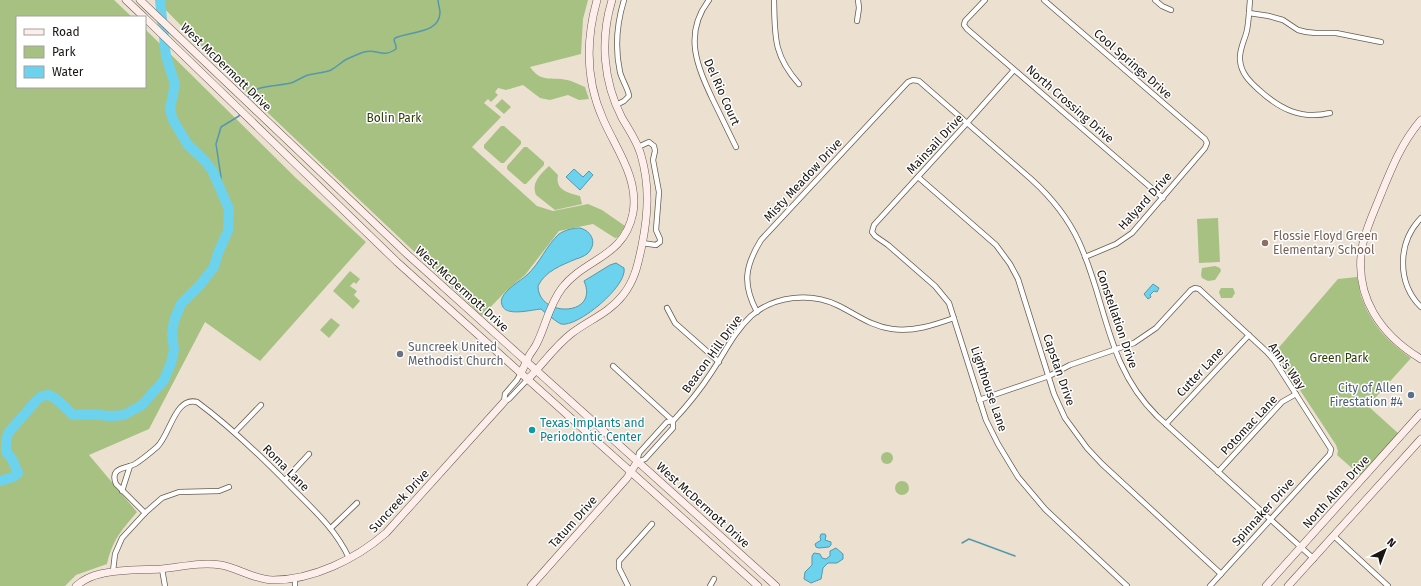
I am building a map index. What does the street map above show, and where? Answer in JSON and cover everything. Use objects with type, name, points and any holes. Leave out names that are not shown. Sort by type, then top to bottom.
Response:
[{"type":"main road","name":"West McDermott Drive","points":[[126,0],[142,16]]},
{"type":"main road","name":"West McDermott Drive","points":[[140,0],[262,118],[291,143],[408,255],[776,586]]},
{"type":"main road","points":[[521,373],[537,344],[554,301],[563,287],[585,268],[606,255],[616,245],[625,232],[633,213],[634,195],[632,182],[602,115],[591,76],[589,49],[590,31],[597,0]]},
{"type":"main road","points":[[528,379],[568,337],[586,324],[601,316],[622,296],[636,271],[646,226],[648,197],[646,176],[638,147],[616,104],[607,78],[604,46],[609,10],[612,0]]},
{"type":"main road","name":"West McDermott Drive","points":[[146,20],[256,124],[397,262],[758,586]]},
{"type":"main road","points":[[1421,120],[1414,128],[1396,157],[1365,235],[1361,264],[1363,289],[1375,317],[1393,338],[1421,358]]},
{"type":"main road","name":"Suncreek Drive","points":[[76,586],[89,578],[113,571],[162,569],[205,564],[231,567],[251,575],[272,580],[295,578],[320,572],[368,548],[386,533],[504,402]]},
{"type":"main road","name":"North Alma Drive","points":[[1266,586],[1421,413]]},
{"type":"main road","points":[[1288,586],[1421,439]]},
{"type":"main road","name":"Tatum Drive","points":[[531,586],[623,482],[637,462]]},
{"type":"street","points":[[616,104],[624,101],[629,96],[620,73],[618,56],[618,27],[620,11],[624,0]]},
{"type":"street","name":"Del Rio Court","points":[[709,0],[702,13],[696,30],[694,42],[696,56],[701,73],[736,147]]},
{"type":"street","points":[[774,0],[778,52],[787,70],[799,84]]},
{"type":"street","points":[[857,21],[859,8],[858,0]]},
{"type":"street","name":"North Crossing Drive","points":[[984,0],[965,21],[964,25],[966,29],[1162,198]]},
{"type":"street","name":"Cool Springs Drive","points":[[1044,0],[1205,139],[1207,144]]},
{"type":"street","points":[[1155,0],[1162,6],[1171,10]]},
{"type":"street","points":[[1250,0],[1247,31],[1240,56],[1241,67],[1247,79],[1271,100],[1286,110],[1317,116],[1330,113]]},
{"type":"street","points":[[1249,12],[1283,20],[1298,30],[1306,32],[1336,33],[1381,42]]},
{"type":"street","name":"Mainsail Drive","points":[[872,232],[874,225],[1014,70]]},
{"type":"street","name":"Constellation Drive","points":[[913,80],[921,83],[1041,188],[1066,220],[1077,238],[1085,257],[1115,350],[1123,369],[1139,396],[1148,407],[1314,559]]},
{"type":"street","name":"Misty Meadow Drive","points":[[757,312],[750,299],[747,287],[747,275],[753,252],[761,240],[908,82],[913,80]]},
{"type":"street","points":[[638,147],[649,142],[654,146],[655,151],[653,160],[659,192],[656,227],[660,242],[656,244],[642,243]]},
{"type":"street","name":"Halyard Drive","points":[[1085,257],[1112,246],[1124,239],[1206,148],[1207,144]]},
{"type":"street","name":"Capstan Drive","points":[[918,176],[996,245],[1010,264],[1018,279],[1054,394],[1065,418],[1087,448],[1102,464],[1221,574]]},
{"type":"street","points":[[1421,218],[1407,239],[1403,261],[1404,274],[1408,288],[1415,301],[1421,307]]},
{"type":"street","name":"Lighthouse Lane","points":[[872,232],[942,293],[949,303],[986,420],[1009,464],[1026,488],[1052,516],[1127,586]]},
{"type":"street","name":"Ann's Way","points":[[1115,350],[1134,343],[1144,337],[1156,328],[1191,290],[1195,288],[1199,289],[1274,360],[1330,446],[1331,451]]},
{"type":"street","name":"Beacon Hill Drive","points":[[637,462],[639,453],[667,422],[673,421],[702,388],[744,323],[764,307],[784,300],[803,297],[830,302],[874,325],[892,329],[910,330],[923,328],[954,318]]},
{"type":"street","points":[[667,308],[675,324],[719,362]]},
{"type":"street","name":"Cutter Lane","points":[[1166,424],[1249,335]]},
{"type":"street","points":[[979,400],[1049,376],[1070,365],[1115,350]]},
{"type":"street","points":[[613,366],[673,421]]},
{"type":"street","name":"Suncreek Drive","points":[[504,402],[504,394],[517,380],[521,373]]},
{"type":"street","name":"Suncreek Drive","points":[[504,402],[509,399],[528,379]]},
{"type":"street","name":"Potomac Lane","points":[[1218,472],[1282,402],[1296,394]]},
{"type":"street","name":"Roma Lane","points":[[130,466],[148,455],[159,445],[181,407],[189,402],[197,402],[235,432],[285,480],[331,528],[343,545],[348,558]]},
{"type":"street","points":[[235,432],[261,405]]},
{"type":"street","name":"Beacon Hill Drive","points":[[637,462],[645,459],[673,428],[673,421]]},
{"type":"street","name":"Spinnaker Drive","points":[[1210,586],[1331,451]]},
{"type":"street","points":[[285,480],[309,454]]},
{"type":"street","points":[[130,466],[120,469],[114,476],[114,479],[122,491],[145,513]]},
{"type":"street","points":[[122,491],[130,466]]},
{"type":"street","points":[[113,571],[115,554],[122,538],[145,513],[162,498],[179,492],[219,491],[229,486]]},
{"type":"street","points":[[331,528],[357,503]]},
{"type":"street","points":[[628,586],[619,568],[619,561],[652,524]]},
{"type":"street","points":[[1334,536],[1388,586]]},
{"type":"street","points":[[162,569],[164,586]]},
{"type":"street","points":[[295,578],[295,586]]},
{"type":"street","points":[[710,586],[714,578]]},
{"type":"green space","points":[[0,0],[114,0],[131,16],[16,16],[16,88],[146,88],[146,30],[296,178],[366,242],[260,361],[205,322],[149,429],[89,455],[137,512],[118,536],[109,555],[107,564],[76,575],[65,586],[0,586]]},
{"type":"green space","name":"Bolin Park","points":[[156,0],[588,0],[583,19],[581,54],[530,67],[534,72],[543,78],[562,79],[585,87],[589,99],[579,100],[568,95],[550,100],[540,98],[523,85],[506,90],[498,88],[495,92],[498,95],[491,102],[488,99],[484,103],[501,117],[472,147],[537,206],[553,211],[588,204],[602,210],[625,226],[618,237],[615,238],[593,224],[559,231],[525,275],[506,291],[482,316],[249,95]]},
{"type":"green space","points":[[502,99],[511,107],[504,114],[495,106]]},
{"type":"green space","points":[[501,126],[504,126],[521,141],[521,144],[504,163],[501,163],[484,148],[484,145]]},
{"type":"green space","points":[[524,147],[527,147],[544,162],[544,165],[526,184],[524,184],[507,169],[507,166]]},
{"type":"green space","points":[[549,166],[558,175],[558,184],[560,187],[567,192],[580,196],[582,204],[555,210],[536,195],[536,182],[540,175]]},
{"type":"green space","points":[[1218,218],[1220,262],[1199,263],[1197,219]]},
{"type":"green space","points":[[1215,266],[1220,268],[1221,271],[1215,280],[1208,281],[1202,278],[1202,268]]},
{"type":"green space","points":[[350,271],[360,279],[356,284],[354,282],[350,286],[357,291],[354,295],[360,301],[353,309],[333,291]]},
{"type":"green space","name":"Green Park","points":[[1357,277],[1361,296],[1375,323],[1394,345],[1411,358],[1368,406],[1399,434],[1361,476],[1337,455],[1338,451],[1336,445],[1275,352],[1338,279]]},
{"type":"green space","points":[[1221,288],[1233,288],[1235,293],[1232,298],[1221,298],[1219,292]]},
{"type":"green space","points":[[331,318],[340,325],[329,338],[320,330]]},
{"type":"green space","points":[[885,452],[889,452],[893,458],[889,464],[885,464],[881,460],[881,456]]},
{"type":"green space","points":[[902,481],[907,483],[909,488],[907,493],[902,495],[897,493],[895,488],[897,483]]},
{"type":"water","points":[[574,169],[583,177],[589,171],[593,175],[580,190],[566,177]]},
{"type":"water","points":[[580,228],[588,232],[592,238],[593,242],[590,250],[587,254],[549,272],[538,286],[541,296],[547,304],[557,308],[567,309],[576,307],[584,301],[587,293],[584,281],[616,263],[624,268],[623,276],[610,295],[589,313],[568,323],[559,323],[541,309],[520,312],[506,310],[501,302],[504,294],[532,270],[550,244],[559,234],[564,231]]},
{"type":"water","points":[[1153,284],[1159,288],[1157,292],[1154,291],[1150,295],[1151,297],[1148,299],[1144,294]]},
{"type":"water","points":[[821,534],[825,534],[825,540],[831,542],[829,547],[816,547],[815,544],[821,540]]},
{"type":"water","points":[[836,548],[843,554],[843,559],[837,563],[828,563],[823,568],[821,579],[811,583],[804,579],[805,572],[812,565],[812,556],[814,553],[820,554],[822,558],[826,559],[830,556],[830,551]]},
{"type":"waterway","points":[[0,481],[13,477],[18,473],[12,459],[6,452],[8,433],[42,396],[49,395],[56,399],[73,415],[124,415],[142,405],[164,380],[171,363],[174,350],[172,334],[174,321],[181,304],[200,285],[214,267],[218,253],[228,231],[229,209],[212,170],[188,145],[173,120],[170,109],[175,84],[166,56],[160,0]]},
{"type":"waterway","points":[[247,99],[255,90],[266,86],[291,83],[308,75],[328,71],[347,59],[364,52],[391,52],[396,49],[395,38],[423,31],[435,25],[440,13],[438,0]]},
{"type":"waterway","points":[[220,190],[221,177],[216,144],[221,127],[239,116],[240,113]]},
{"type":"waterway","points":[[962,543],[969,539],[1015,556]]},
{"type":"place","name":"Flossie Floyd Green Elementary School","points":[[1265,243]]},
{"type":"place","name":"Suncreek United Methodist Church","points":[[400,354]]},
{"type":"place","name":"City of Allen Firestation #4","points":[[1411,395]]},
{"type":"place","name":"Texas Implants and Periodontic Center","points":[[532,430]]}]
